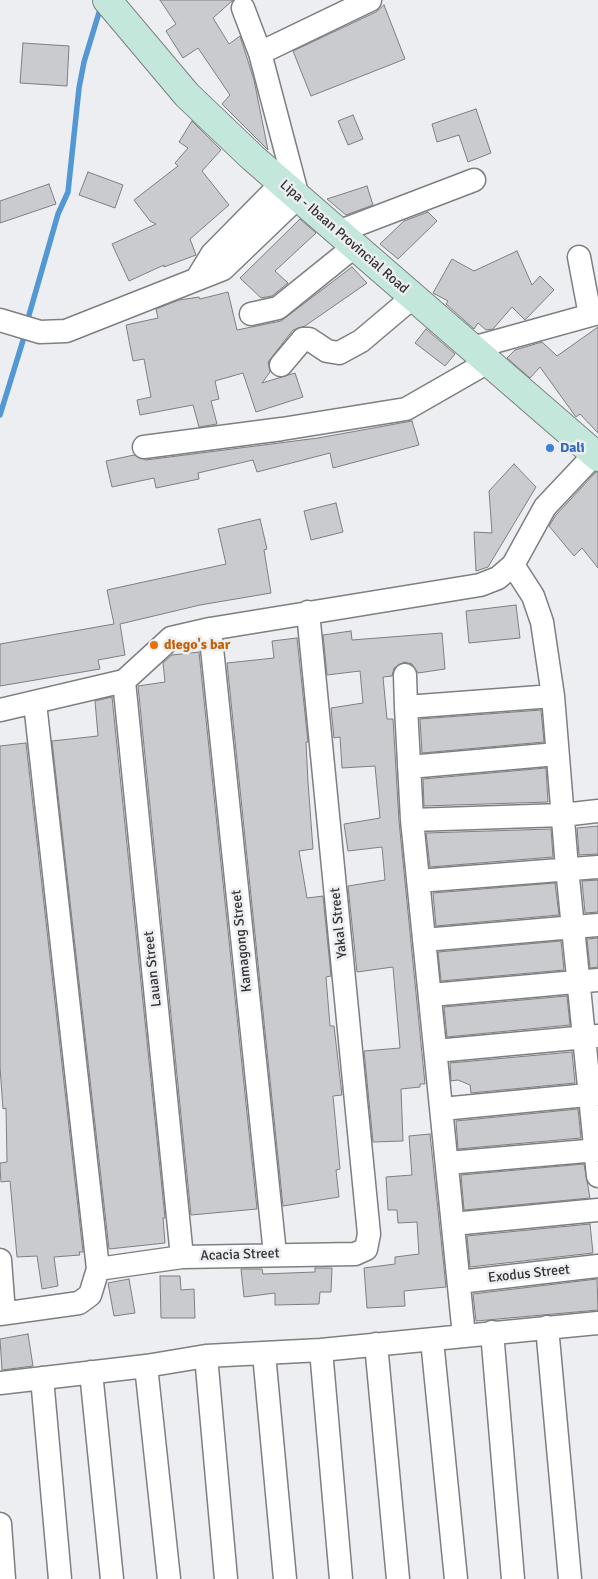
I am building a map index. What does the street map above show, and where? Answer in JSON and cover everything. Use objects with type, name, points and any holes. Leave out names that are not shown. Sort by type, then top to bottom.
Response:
[{"type":"main road","name":"Lipa - Ibaan Provincial Road","points":[[114,9],[187,95],[290,190],[596,455]]},
{"type":"street","points":[[260,53],[370,0]]},
{"type":"street","points":[[7,322],[36,331],[66,331],[198,277],[223,269],[290,190],[260,53],[243,8]]},
{"type":"street","points":[[251,314],[278,308],[347,239],[474,180]]},
{"type":"street","points":[[144,447],[282,429],[406,409],[480,355],[594,314],[579,257]]},
{"type":"street","points":[[281,365],[303,339],[309,339],[327,351],[339,353],[361,341],[413,297]]},
{"type":"street","points":[[0,710],[124,681],[171,638],[210,629],[308,612],[480,585],[498,578],[513,565],[545,507],[596,455]]},
{"type":"street","points":[[513,565],[533,596],[542,622],[553,696],[567,868],[574,928],[588,981],[598,1176]]},
{"type":"street","name":"Yakal Street","points":[[308,612],[369,1234]]},
{"type":"street","name":"Kamagong Street","points":[[210,629],[275,1254]]},
{"type":"street","points":[[405,675],[412,820],[464,1336]]},
{"type":"street","name":"Lauan Street","points":[[124,681],[182,1256]]},
{"type":"street","points":[[406,706],[553,696]]},
{"type":"street","points":[[0,1260],[2,1313],[79,1303],[90,1295],[98,1270],[35,703]]},
{"type":"street","points":[[409,767],[557,754]]},
{"type":"street","points":[[412,820],[564,815],[598,811]]},
{"type":"street","points":[[418,881],[598,867]]},
{"type":"street","points":[[424,940],[598,925]]},
{"type":"street","points":[[431,995],[588,981]]},
{"type":"street","points":[[436,1051],[591,1037]]},
{"type":"street","points":[[442,1109],[594,1094]]},
{"type":"street","points":[[448,1164],[597,1150]]},
{"type":"street","points":[[453,1224],[598,1210]]},
{"type":"street","name":"Acacia Street","points":[[98,1270],[182,1256],[355,1254],[366,1249],[369,1234]]},
{"type":"street","name":"Exodus Street","points":[[459,1282],[598,1266]]},
{"type":"street","points":[[0,1383],[146,1366],[206,1356],[320,1350],[598,1323]]},
{"type":"street","points":[[547,1327],[570,1579]]},
{"type":"street","points":[[492,1332],[513,1579]]},
{"type":"street","points":[[432,1340],[456,1579]]},
{"type":"street","points":[[376,1344],[398,1579]]},
{"type":"street","points":[[320,1350],[341,1579]]},
{"type":"street","points":[[264,1354],[285,1579]]},
{"type":"street","points":[[206,1356],[226,1579]]},
{"type":"street","points":[[146,1366],[169,1579]]},
{"type":"street","points":[[91,1372],[112,1579]]},
{"type":"street","points":[[42,1378],[60,1579]]},
{"type":"street","points":[[0,1524],[4,1579]]},
{"type":"building","points":[[160,0],[233,0],[213,18],[229,44],[240,36],[254,80],[268,150],[222,104],[230,95],[198,48],[183,58],[166,31],[176,24]]},
{"type":"building","points":[[384,5],[405,59],[311,96],[293,51],[376,12]]},
{"type":"building","points":[[23,43],[69,46],[67,86],[20,83]]},
{"type":"building","points":[[476,109],[491,153],[468,162],[459,135],[437,142],[432,124]]},
{"type":"building","points":[[353,115],[363,139],[348,145],[338,121]]},
{"type":"building","points":[[192,121],[221,150],[202,171],[229,205],[190,239],[196,255],[164,267],[164,265],[129,281],[112,244],[156,224],[150,221],[134,200],[178,166],[175,163],[188,148],[179,142]]},
{"type":"building","points":[[88,172],[123,185],[115,208],[79,195]]},
{"type":"building","points":[[49,184],[56,204],[0,223],[0,201]]},
{"type":"building","points":[[367,186],[373,205],[346,215],[327,199]]},
{"type":"building","points":[[428,212],[437,221],[398,259],[380,244],[404,221]]},
{"type":"building","points":[[300,219],[316,233],[275,271],[288,283],[272,296],[261,298],[240,278]]},
{"type":"building","points":[[517,251],[532,285],[540,276],[554,290],[525,320],[512,307],[493,329],[486,330],[478,323],[474,329],[446,304],[448,301],[433,293],[452,259],[474,271]]},
{"type":"building","points":[[352,267],[367,283],[305,326],[293,330],[268,362],[270,372],[262,383],[295,373],[303,397],[256,412],[243,373],[215,381],[219,399],[211,401],[217,424],[199,427],[193,405],[140,415],[137,400],[151,397],[144,359],[133,361],[126,325],[158,318],[156,309],[179,300],[199,297],[200,299],[228,292],[237,330],[281,321]]},
{"type":"building","points":[[598,327],[598,433],[580,414],[576,417],[540,367],[530,378],[507,358],[515,350],[542,342],[557,356]]},
{"type":"building","points":[[426,329],[455,354],[445,366],[415,343]]},
{"type":"building","points":[[412,421],[419,445],[333,468],[330,453],[257,472],[253,460],[198,473],[199,479],[156,488],[154,478],[112,487],[106,461],[134,455],[146,460],[318,438]]},
{"type":"building","points":[[514,464],[536,487],[488,567],[476,571],[474,532],[492,533],[489,491]]},
{"type":"building","points":[[598,472],[598,568],[582,548],[574,556],[549,526],[556,515]]},
{"type":"building","points":[[336,503],[343,532],[311,540],[304,511]]},
{"type":"building","points":[[260,519],[267,549],[264,550],[271,593],[200,605],[120,624],[125,655],[98,660],[100,669],[0,686],[0,644],[114,624],[107,590],[226,564],[218,529]]},
{"type":"building","points":[[516,605],[520,638],[469,643],[466,611]]},
{"type":"building","points":[[351,631],[352,640],[442,633],[445,669],[418,673],[412,664],[404,662],[394,668],[392,676],[383,677],[387,719],[393,719],[399,821],[425,1084],[420,1084],[420,1087],[401,1089],[403,1141],[373,1142],[364,1051],[400,1048],[393,967],[357,972],[348,886],[385,880],[382,847],[348,851],[344,824],[380,818],[375,766],[342,768],[340,737],[334,738],[331,708],[363,703],[360,671],[327,675],[323,635]]},
{"type":"building","points":[[297,638],[308,742],[306,742],[313,849],[299,851],[307,898],[323,896],[331,976],[326,977],[330,1026],[334,1026],[342,1095],[333,1096],[340,1169],[336,1170],[339,1197],[283,1206],[227,663],[274,658],[272,641]]},
{"type":"building","points":[[199,652],[257,1209],[191,1215],[138,686],[165,682],[163,663],[172,655]]},
{"type":"building","points":[[112,697],[165,1218],[163,1218],[165,1243],[109,1249],[52,741],[98,736],[95,701]]},
{"type":"building","points":[[541,710],[544,742],[422,753],[420,719]]},
{"type":"building","points":[[26,743],[83,1252],[79,1252],[80,1255],[54,1257],[58,1286],[42,1289],[37,1256],[17,1257],[10,1181],[1,1182],[0,1168],[0,1163],[7,1162],[6,1108],[3,1109],[0,1067],[0,746]]},
{"type":"building","points":[[546,768],[548,802],[424,806],[423,779]]},
{"type":"building","points":[[598,826],[598,854],[579,855],[577,828]]},
{"type":"building","points":[[551,829],[553,857],[430,867],[426,833]]},
{"type":"building","points":[[598,880],[598,912],[585,913],[582,881]]},
{"type":"building","points":[[555,883],[559,915],[436,926],[433,893]]},
{"type":"building","points":[[598,938],[598,967],[590,968],[587,939]]},
{"type":"building","points":[[561,941],[564,970],[441,981],[438,952]]},
{"type":"building","points":[[567,996],[570,1025],[447,1037],[444,1007]]},
{"type":"building","points":[[572,1052],[575,1083],[471,1093],[470,1085],[458,1080],[451,1081],[450,1063]]},
{"type":"building","points":[[578,1109],[581,1138],[458,1149],[456,1121]]},
{"type":"building","points":[[430,1134],[446,1287],[404,1291],[405,1306],[367,1308],[364,1268],[395,1264],[395,1257],[419,1254],[417,1222],[398,1223],[397,1210],[388,1210],[386,1177],[412,1175],[409,1136]]},
{"type":"building","points":[[584,1164],[590,1198],[464,1210],[461,1175]]},
{"type":"building","points":[[590,1224],[593,1253],[470,1267],[467,1236]]},
{"type":"building","points":[[315,1268],[332,1268],[331,1292],[320,1292],[319,1304],[275,1305],[275,1293],[244,1297],[241,1269],[262,1269],[263,1274],[315,1272]]},
{"type":"building","points":[[160,1276],[180,1276],[181,1290],[194,1289],[195,1318],[161,1318]]},
{"type":"building","points":[[129,1279],[135,1313],[114,1316],[108,1283]]},
{"type":"building","points":[[597,1279],[598,1310],[476,1321],[473,1294]]},
{"type":"building","points":[[28,1334],[33,1366],[2,1370],[0,1339]]},
{"type":"waterway","points":[[27,322],[58,214],[68,192],[79,88],[84,62],[101,6]]},
{"type":"waterway","points":[[0,415],[25,334]]},
{"type":"place","name":"Dali","points":[[550,448]]},
{"type":"place","name":"diego's bar","points":[[154,645]]}]
